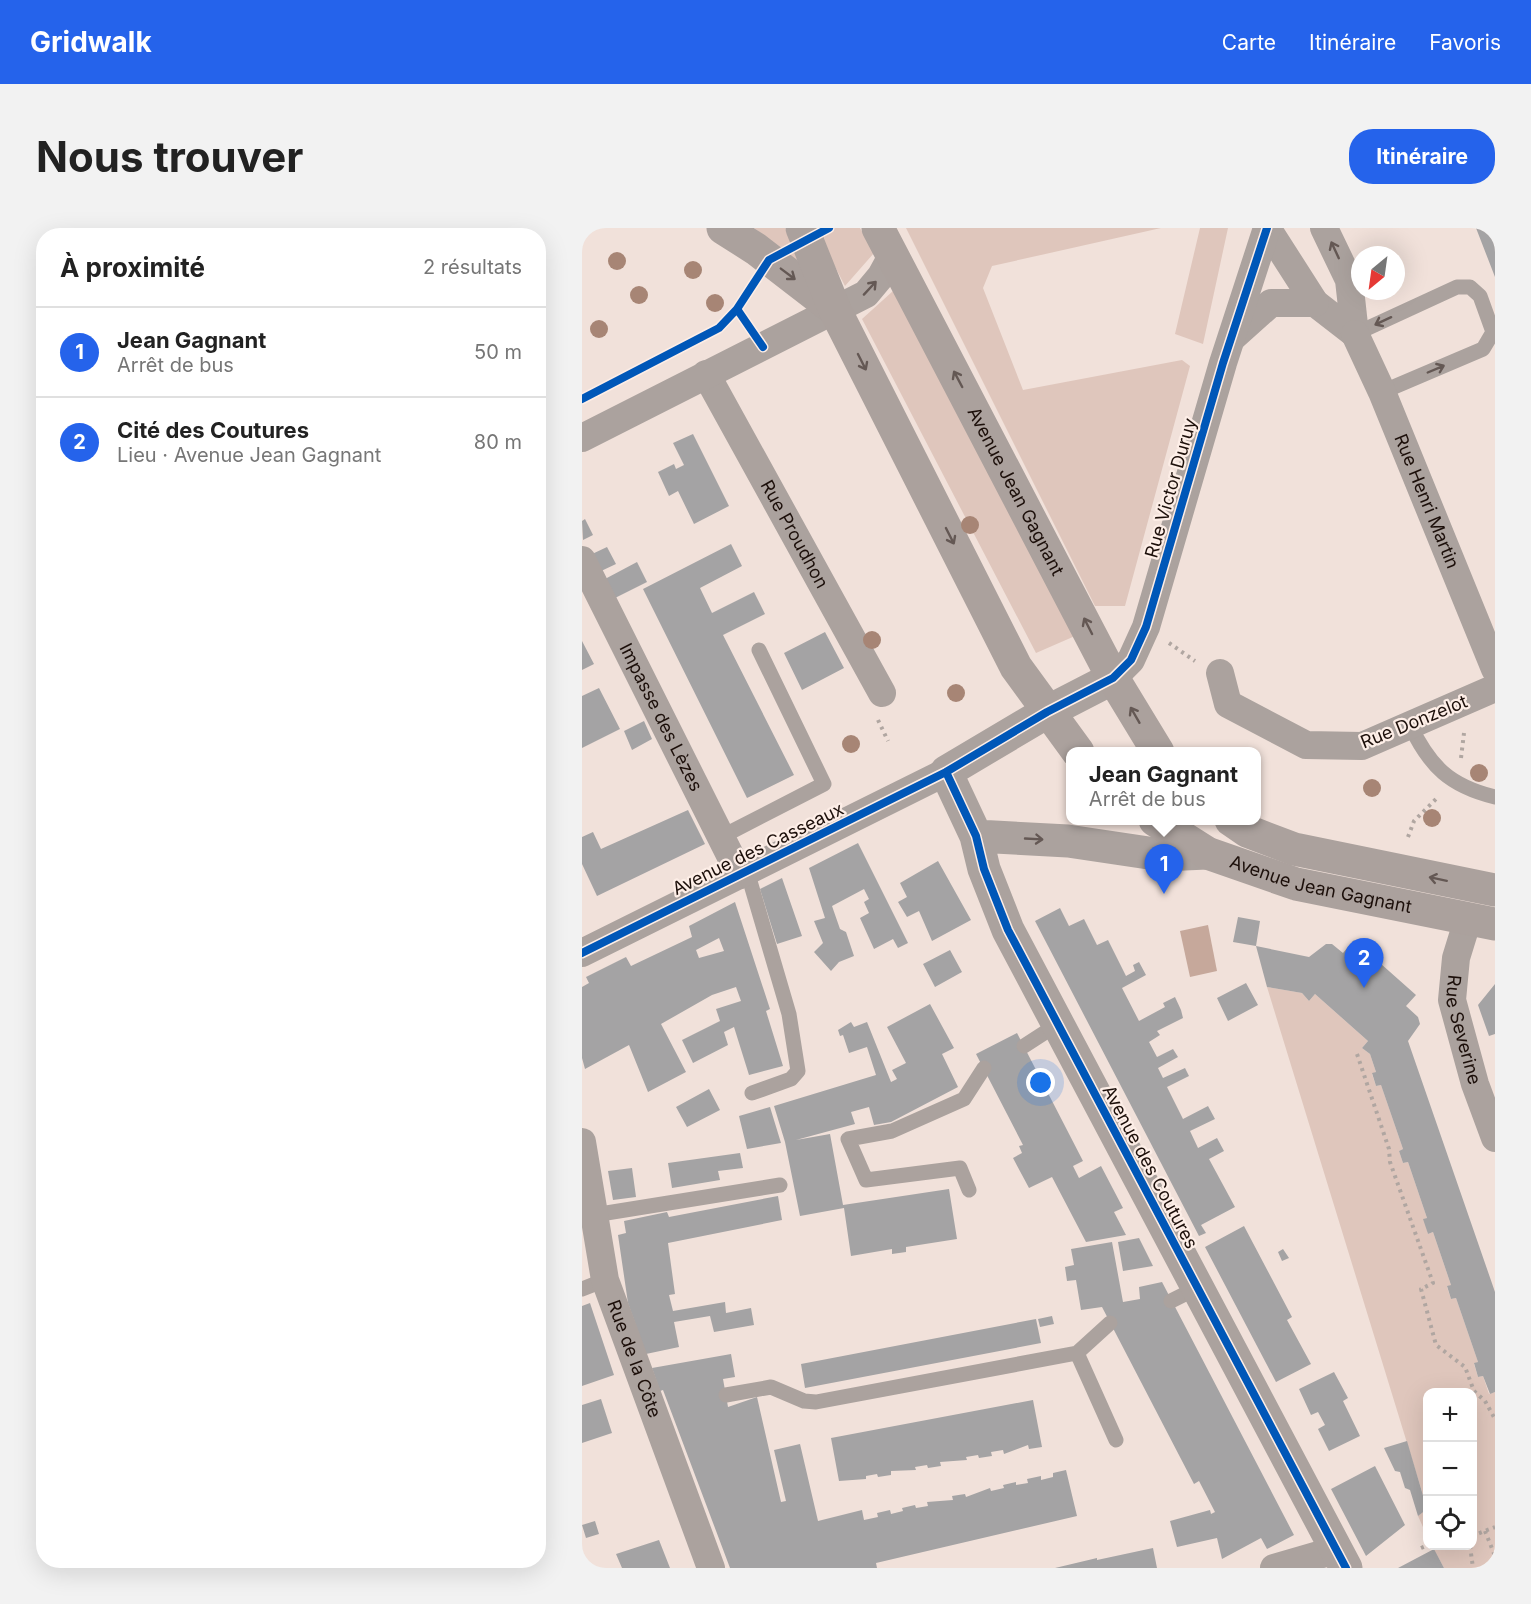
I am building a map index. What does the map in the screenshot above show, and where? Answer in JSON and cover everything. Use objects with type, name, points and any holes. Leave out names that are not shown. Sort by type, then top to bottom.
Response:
[{"type":"main road","points":[[723,228],[756,249],[835,310]]},
{"type":"main road","points":[[802,228],[835,310],[1016,667],[1074,747]]},
{"type":"main road","name":"Avenue Jean Gagnant","points":[[886,241],[1113,678],[1155,747]]},
{"type":"main road","name":"Avenue Jean Gagnant","points":[[1163,825],[1207,853],[1296,884],[1481,922]]},
{"type":"main road","name":"Avenue Jean Gagnant","points":[[1238,825],[1247,831],[1294,849],[1495,890]]},
{"type":"street","name":"Rue Henri Martin","points":[[1267,228],[1316,303],[1355,334]]},
{"type":"street","name":"Rue Victor Duruy","points":[[946,772],[1047,712],[1113,678],[1131,660],[1146,627],[1267,228]]},
{"type":"street","name":"Rue Henri Martin","points":[[1324,228],[1349,280],[1355,334],[1382,392],[1495,669]]},
{"type":"street","points":[[582,438],[866,294],[881,276],[886,241]]},
{"type":"street","points":[[1232,338],[1271,303],[1316,303]]},
{"type":"street","name":"Rue Proudhon","points":[[706,374],[882,693]]},
{"type":"street","name":"Impasse des Lèzes","points":[[582,560],[721,837],[743,873]]},
{"type":"street","name":"Rue Donzelot","points":[[1220,673],[1228,704],[1306,745],[1362,746],[1495,688]]},
{"type":"street","name":"Avenue des Coutures","points":[[946,772],[976,836],[984,869],[1008,930],[1058,1024],[1184,1294],[1341,1559]]},
{"type":"street","name":"Avenue des Casseaux","points":[[584,948],[743,873],[946,772]]},
{"type":"street","points":[[976,836],[1068,841],[1162,855],[1207,853]]},
{"type":"street","name":"Rue Severine","points":[[1481,922],[1456,958],[1452,1000],[1476,1084],[1495,1138]]},
{"type":"street","name":"Rue de la Côte","points":[[584,1160],[594,1215],[593,1285],[661,1410],[711,1568]]},
{"type":"street","points":[[1274,1568],[1341,1559]]},
{"type":"lane","points":[[1355,334],[1458,287],[1470,287],[1480,296],[1492,332],[1483,349],[1382,392]]},
{"type":"lane","points":[[721,837],[824,784],[759,650]]},
{"type":"lane","points":[[1410,725],[1421,749],[1440,772],[1469,791],[1495,797]]},
{"type":"lane","points":[[743,873],[789,1014],[798,1071],[791,1079],[752,1093]]},
{"type":"lane","points":[[1024,1046],[1058,1024]]},
{"type":"lane","points":[[969,1190],[960,1168],[866,1180],[848,1139],[892,1131],[964,1099],[984,1068]]},
{"type":"lane","points":[[594,1215],[780,1185]]},
{"type":"lane","points":[[726,1395],[771,1387],[804,1401],[816,1402],[1077,1353],[1110,1323]]},
{"type":"lane","points":[[1077,1353],[1116,1440]]},
{"type":"path","points":[[1146,627],[1193,660],[1220,673]]},
{"type":"path","points":[[1357,1054],[1389,1149],[1390,1162],[1433,1283],[1421,1289],[1436,1345],[1465,1367],[1474,1391],[1485,1401],[1495,1419]]},
{"type":"path","points":[[1477,1534],[1495,1527]]},
{"type":"path","points":[[1485,1531],[1495,1556]]},
{"type":"path","points":[[1471,1550],[1473,1568]]},
{"type":"path","points":[[1487,1568],[1495,1565]]},
{"type":"shaded area","points":[[754,228],[785,228],[808,274],[762,234]]},
{"type":"shaded area","points":[[815,228],[860,228],[874,253],[845,286]]},
{"type":"shaded area","points":[[906,228],[1161,228],[992,266],[983,288],[1023,390],[1182,360],[1190,366],[1125,606],[1095,606]]},
{"type":"shaded area","points":[[1200,228],[1228,228],[1203,344],[1175,334]]},
{"type":"shaded area","points":[[893,291],[1075,636],[1036,653],[862,319]]},
{"type":"shaded area","points":[[1208,925],[1217,971],[1190,977],[1180,931]]},
{"type":"shaded area","points":[[1267,987],[1302,993],[1309,1001],[1315,994],[1368,1041],[1362,1048],[1370,1054],[1376,1072],[1372,1074],[1376,1086],[1381,1085],[1403,1149],[1399,1151],[1403,1163],[1408,1162],[1427,1218],[1424,1219],[1428,1234],[1433,1232],[1451,1285],[1447,1287],[1451,1299],[1456,1298],[1478,1362],[1474,1364],[1478,1377],[1483,1376],[1489,1394],[1495,1392],[1495,1568],[1444,1568],[1434,1550],[1477,1550],[1477,1388],[1423,1388],[1423,1495]]},
{"type":"shaded area","points":[[1423,1512],[1423,1527],[1418,1516]]},
{"type":"building","points":[[1476,228],[1495,228],[1495,277]]},
{"type":"building","points":[[693,434],[729,506],[694,524],[678,491],[669,496],[658,472],[674,464],[676,469],[684,465],[673,443]]},
{"type":"building","points":[[585,519],[593,535],[583,540],[582,521]]},
{"type":"building","points":[[731,544],[742,566],[700,588],[712,613],[754,592],[765,614],[723,635],[794,775],[747,798],[643,589]]},
{"type":"building","points":[[607,547],[616,564],[599,572],[590,555]]},
{"type":"building","points":[[637,562],[647,582],[615,598],[605,579]]},
{"type":"building","points":[[825,632],[844,668],[802,690],[784,653]]},
{"type":"building","points":[[582,641],[594,664],[582,670]]},
{"type":"building","points":[[599,688],[620,729],[582,748],[582,696]]},
{"type":"building","points":[[644,721],[652,739],[632,750],[624,731]]},
{"type":"building","points":[[688,810],[705,844],[597,896],[582,864],[582,837],[593,832],[601,849]]},
{"type":"building","points":[[858,843],[908,943],[898,948],[893,939],[874,949],[860,918],[869,913],[864,902],[869,899],[864,889],[832,906],[840,929],[846,932],[854,956],[839,962],[831,971],[814,952],[823,943],[814,921],[825,918],[809,868]]},
{"type":"building","points":[[938,861],[971,920],[932,941],[919,911],[907,917],[898,902],[907,897],[900,883]]},
{"type":"building","points":[[782,878],[802,936],[777,944],[760,889]]},
{"type":"building","points":[[735,902],[770,1009],[766,1011],[783,1066],[749,1075],[734,1027],[724,1032],[728,1045],[693,1063],[682,1040],[720,1021],[716,1009],[741,1001],[736,987],[712,995],[661,1024],[686,1072],[648,1092],[629,1045],[585,1069],[582,1058],[582,987],[589,983],[586,977],[626,957],[631,966],[692,937],[689,926]],"holes":[[[719,938],[724,951],[699,958],[696,950]]]},
{"type":"building","points":[[1060,908],[1069,926],[1084,919],[1097,945],[1108,940],[1126,976],[1135,971],[1133,965],[1139,962],[1146,975],[1122,988],[1139,1021],[1165,1007],[1163,1003],[1175,997],[1181,1010],[1183,1018],[1157,1031],[1160,1035],[1149,1042],[1157,1057],[1173,1049],[1178,1057],[1158,1068],[1163,1078],[1185,1068],[1189,1076],[1167,1087],[1183,1119],[1208,1106],[1215,1119],[1190,1131],[1198,1148],[1217,1138],[1224,1151],[1209,1159],[1235,1207],[1201,1225],[1206,1233],[1199,1236],[1035,921]]},
{"type":"building","points":[[1238,917],[1260,921],[1256,946],[1233,942]]},
{"type":"building","points":[[1354,940],[1416,995],[1406,1006],[1418,1017],[1420,1024],[1408,1041],[1495,1292],[1495,1392],[1490,1394],[1483,1376],[1478,1377],[1474,1363],[1478,1362],[1456,1298],[1451,1299],[1447,1286],[1451,1285],[1433,1232],[1428,1234],[1423,1219],[1427,1218],[1408,1162],[1403,1163],[1399,1151],[1403,1149],[1381,1085],[1376,1086],[1372,1073],[1376,1072],[1370,1054],[1362,1048],[1368,1041],[1315,994],[1309,1001],[1302,993],[1267,987],[1256,946],[1309,957],[1326,944],[1332,944],[1343,953]]},
{"type":"building","points":[[950,950],[962,972],[935,987],[923,964]]},
{"type":"building","points":[[1246,983],[1258,1005],[1228,1021],[1217,998]]},
{"type":"building","points":[[1495,984],[1495,1034],[1489,1036],[1478,1005]]},
{"type":"building","points":[[930,1004],[954,1048],[942,1054],[958,1087],[891,1122],[874,1125],[869,1107],[851,1112],[855,1124],[796,1140],[830,1134],[843,1205],[949,1189],[957,1239],[906,1247],[906,1252],[892,1254],[892,1249],[851,1256],[844,1208],[800,1216],[785,1142],[774,1106],[876,1075],[867,1047],[849,1053],[843,1035],[840,1036],[838,1030],[851,1022],[854,1027],[867,1022],[891,1082],[897,1079],[892,1070],[906,1063],[887,1027]]},
{"type":"building","points":[[1017,1033],[1083,1161],[1073,1166],[1079,1178],[1101,1166],[1123,1208],[1114,1212],[1126,1235],[1086,1242],[1052,1177],[1029,1188],[1013,1158],[1022,1153],[1019,1146],[1023,1145],[976,1054]]},
{"type":"building","points":[[709,1089],[720,1110],[687,1127],[676,1107]]},
{"type":"building","points":[[770,1107],[781,1143],[747,1149],[739,1116]]},
{"type":"building","points":[[740,1153],[743,1168],[718,1171],[720,1180],[672,1188],[668,1163]]},
{"type":"building","points":[[632,1168],[636,1197],[613,1200],[608,1171]]},
{"type":"building","points":[[778,1196],[782,1220],[668,1243],[675,1294],[669,1295],[673,1311],[725,1302],[726,1313],[751,1308],[754,1325],[714,1332],[710,1316],[674,1322],[679,1347],[646,1354],[628,1303],[618,1235],[626,1233],[624,1221],[667,1212],[669,1217]]},
{"type":"building","points":[[1244,1226],[1292,1317],[1287,1320],[1311,1364],[1276,1382],[1205,1247]]},
{"type":"building","points":[[1139,1238],[1153,1266],[1123,1271],[1118,1242]]},
{"type":"building","points":[[1112,1242],[1123,1302],[1140,1299],[1139,1287],[1162,1282],[1294,1535],[1267,1549],[1261,1538],[1222,1559],[1217,1538],[1177,1547],[1170,1521],[1210,1510],[1211,1514],[1215,1512],[1199,1481],[1194,1484],[1102,1307],[1081,1310],[1076,1280],[1067,1281],[1065,1267],[1074,1265],[1071,1249]]},
{"type":"building","points":[[1283,1249],[1289,1258],[1282,1261],[1278,1252]]},
{"type":"building","points":[[590,1303],[614,1375],[582,1386],[582,1306]]},
{"type":"building","points":[[1052,1316],[1054,1324],[1040,1327],[1038,1319]]},
{"type":"building","points":[[1036,1319],[1041,1343],[805,1388],[801,1364]]},
{"type":"building","points":[[731,1354],[735,1377],[723,1379],[728,1407],[757,1397],[781,1502],[786,1501],[774,1450],[800,1444],[818,1521],[862,1510],[864,1520],[878,1517],[877,1513],[890,1510],[891,1514],[915,1505],[916,1508],[928,1506],[927,1502],[953,1500],[952,1496],[965,1494],[966,1497],[990,1488],[991,1491],[1004,1488],[1003,1485],[1016,1482],[1016,1485],[1028,1483],[1027,1479],[1041,1476],[1041,1480],[1053,1477],[1053,1473],[1066,1470],[1077,1516],[876,1563],[877,1568],[730,1568],[663,1390],[660,1391],[652,1368]]},
{"type":"building","points":[[1334,1372],[1348,1398],[1343,1401],[1360,1436],[1329,1451],[1318,1429],[1325,1425],[1318,1412],[1311,1415],[1299,1389]]},
{"type":"building","points":[[601,1399],[612,1433],[582,1443],[582,1405]]},
{"type":"building","points":[[1033,1400],[1042,1447],[1029,1449],[1028,1445],[1004,1454],[1003,1450],[991,1452],[992,1456],[979,1458],[978,1455],[966,1457],[967,1460],[940,1462],[941,1466],[928,1468],[927,1465],[915,1467],[916,1470],[891,1471],[891,1475],[878,1477],[877,1474],[866,1476],[866,1479],[839,1481],[831,1438]]},
{"type":"building","points":[[1407,1441],[1423,1495],[1423,1512],[1418,1516],[1410,1490],[1405,1488],[1400,1472],[1395,1471],[1384,1448]]},
{"type":"building","points":[[1375,1466],[1405,1525],[1366,1556],[1331,1489]]},
{"type":"building","points":[[595,1521],[599,1534],[586,1538],[582,1525]]},
{"type":"building","points":[[659,1540],[670,1568],[622,1568],[616,1554]]},
{"type":"building","points":[[1153,1548],[1157,1568],[1055,1568],[1097,1558],[1097,1560]]},
{"type":"building","points":[[1435,1550],[1444,1568],[1398,1568]]},
{"type":"cycle path","points":[[737,309],[769,260],[829,228]]},
{"type":"cycle path","points":[[582,953],[946,772],[1047,712],[1113,678],[1131,660],[1146,627],[1223,363],[1267,228]]},
{"type":"cycle path","points":[[582,399],[719,328],[737,309],[763,347]]},
{"type":"cycle path","points":[[946,772],[976,836],[984,869],[1008,930],[1346,1568]]},
{"type":"place","name":"Jean Gagnant","points":[[1164,894]]},
{"type":"place","name":"Cité des Coutures","points":[[1364,988]]}]
